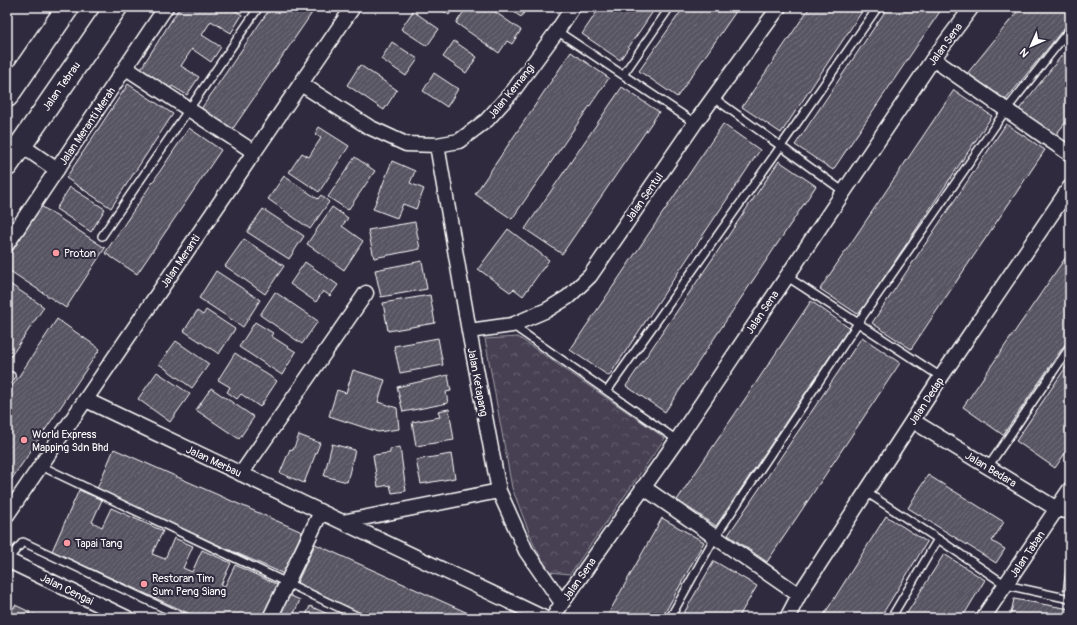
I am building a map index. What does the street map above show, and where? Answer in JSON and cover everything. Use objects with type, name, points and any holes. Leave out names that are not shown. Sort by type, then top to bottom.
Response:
[{"type":"highway","points":[[7,96],[68,7]]},
{"type":"highway","name":"Jalan Tebrau","points":[[7,165],[116,7]]},
{"type":"street","name":"Jalan Meranti Merah","points":[[7,244],[166,7]]},
{"type":"street","name":"Jalan Meranti","points":[[7,515],[353,7]]},
{"type":"street","name":"Jalan Kemangi","points":[[301,84],[369,127],[406,144],[437,145],[459,141],[487,120],[513,92],[573,7]]},
{"type":"street","name":"Jalan Sentul","points":[[469,331],[512,325],[547,310],[568,298],[590,276],[695,123],[779,7]]},
{"type":"street","name":"Jalan Sena","points":[[553,618],[677,440],[933,59],[972,7]]},
{"type":"street","points":[[933,59],[1070,154]]},
{"type":"street","points":[[126,68],[254,152]]},
{"type":"street","points":[[21,145],[57,170]]},
{"type":"street","name":"Jalan Ketapang","points":[[437,145],[469,331],[499,491],[526,551],[562,604]]},
{"type":"street","name":"Jalan Dedap","points":[[787,618],[799,595],[866,492],[1070,187]]},
{"type":"street","points":[[241,474],[366,293]]},
{"type":"street","name":"Jalan Merbau","points":[[86,400],[544,618]]},
{"type":"street","name":"Jalan Bedara","points":[[913,421],[1063,511]]},
{"type":"street","points":[[643,487],[799,595]]},
{"type":"street","name":"Jalan Taban","points":[[983,618],[1006,585],[1063,511],[1070,489]]},
{"type":"street","points":[[342,522],[499,491]]},
{"type":"street","points":[[270,618],[321,512]]},
{"type":"street","name":"Jalan Cengai","points":[[7,560],[127,618]]},
{"type":"lane","points":[[102,236],[259,7]]},
{"type":"lane","points":[[623,75],[670,7]]},
{"type":"lane","points":[[607,391],[878,7]]},
{"type":"lane","points":[[670,618],[715,537],[858,323],[1006,110],[1070,29]]},
{"type":"lane","points":[[557,31],[695,123]]},
{"type":"lane","points":[[714,98],[844,191]]},
{"type":"lane","points":[[786,276],[942,377]]},
{"type":"lane","points":[[512,325],[677,440]]},
{"type":"lane","points":[[988,467],[1070,346]]},
{"type":"lane","points":[[41,466],[361,618]]},
{"type":"lane","points":[[866,492],[938,538],[1006,585],[1070,599]]},
{"type":"lane","points":[[891,618],[938,538]]},
{"type":"lane","points":[[7,560],[23,542],[185,618]]},
{"type":"green space","points":[[518,337],[665,438],[570,574],[549,572],[534,545],[512,488],[485,339]]},
{"type":"building","points":[[180,7],[230,7],[242,15],[231,33],[211,21],[202,35],[221,47],[211,62],[192,49],[181,66],[199,77],[187,95],[172,86],[170,89],[140,70]]},
{"type":"building","points":[[271,7],[316,7],[232,130],[201,109]]},
{"type":"building","points":[[438,7],[454,7],[449,15]]},
{"type":"building","points":[[467,7],[488,7],[521,30],[512,44],[507,41],[499,53],[456,23]]},
{"type":"building","points":[[506,7],[528,7],[521,17]]},
{"type":"building","points":[[600,7],[656,7],[620,60],[582,34]]},
{"type":"building","points":[[684,7],[739,7],[677,97],[639,71]]},
{"type":"building","points":[[810,7],[865,7],[781,133],[742,107]]},
{"type":"building","points":[[888,7],[943,7],[833,170],[795,145]]},
{"type":"building","points":[[1021,7],[1070,7],[1070,21],[1004,102],[966,75]]},
{"type":"building","points":[[413,11],[439,29],[427,46],[401,29]]},
{"type":"building","points":[[454,41],[477,57],[466,73],[443,57]]},
{"type":"building","points":[[392,42],[418,59],[406,76],[381,59]]},
{"type":"building","points":[[1070,45],[1070,117],[1054,137],[1017,112]]},
{"type":"building","points":[[571,52],[609,78],[512,219],[475,194]]},
{"type":"building","points":[[360,65],[397,90],[384,110],[347,85]]},
{"type":"building","points":[[434,73],[458,89],[447,107],[423,91]]},
{"type":"building","points":[[128,84],[173,114],[111,208],[66,178]]},
{"type":"building","points":[[622,87],[659,112],[562,254],[525,229]]},
{"type":"building","points":[[954,90],[992,116],[859,315],[820,289]]},
{"type":"building","points":[[723,124],[760,150],[609,376],[570,350]]},
{"type":"building","points":[[1006,124],[1045,150],[911,349],[872,323]]},
{"type":"building","points":[[319,127],[349,146],[319,192],[289,172],[302,153],[309,157],[321,138],[315,134]]},
{"type":"building","points":[[189,128],[221,150],[137,274],[105,253]]},
{"type":"building","points":[[355,157],[375,171],[348,210],[328,197]]},
{"type":"building","points":[[392,161],[415,171],[410,183],[424,189],[416,209],[403,204],[397,218],[373,209]]},
{"type":"building","points":[[779,161],[816,186],[665,412],[626,386]]},
{"type":"building","points":[[284,176],[318,199],[321,195],[329,202],[310,229],[268,199]]},
{"type":"building","points":[[70,187],[105,209],[91,232],[56,209]]},
{"type":"building","name":"Proton","points":[[41,206],[105,248],[66,308],[7,269],[7,259]]},
{"type":"building","points":[[332,207],[348,218],[342,226],[363,241],[344,270],[307,244]]},
{"type":"building","points":[[263,209],[304,236],[289,259],[247,232]]},
{"type":"building","points":[[415,222],[420,249],[374,258],[368,230]]},
{"type":"building","points":[[508,229],[549,260],[523,296],[514,289],[510,292],[478,269]]},
{"type":"building","points":[[244,239],[284,266],[265,294],[225,266]]},
{"type":"building","points":[[1070,251],[1070,337],[1003,435],[963,407]]},
{"type":"building","points":[[422,261],[427,289],[381,297],[375,270]]},
{"type":"building","points":[[305,262],[338,285],[330,296],[323,291],[316,302],[290,284]]},
{"type":"building","points":[[216,271],[260,300],[243,327],[199,298]]},
{"type":"building","points":[[7,282],[44,307],[7,362]]},
{"type":"building","points":[[275,292],[318,321],[302,344],[260,315]]},
{"type":"building","points":[[430,295],[435,323],[388,331],[383,303]]},
{"type":"building","points":[[811,301],[849,328],[716,526],[677,500]]},
{"type":"building","points":[[206,310],[235,329],[219,354],[184,331],[197,311],[203,315]]},
{"type":"building","points":[[57,319],[100,349],[7,486],[7,394]]},
{"type":"building","points":[[255,322],[273,333],[271,336],[296,352],[282,375],[239,347]]},
{"type":"building","points":[[862,337],[900,363],[767,562],[728,535]]},
{"type":"building","points":[[438,338],[443,365],[400,373],[394,346]]},
{"type":"building","points":[[176,341],[209,364],[192,388],[159,364]]},
{"type":"building","points":[[235,353],[277,381],[260,407],[241,394],[237,399],[227,392],[230,387],[218,380]]},
{"type":"building","points":[[1070,361],[1070,446],[1055,468],[1016,441]]},
{"type":"building","points":[[353,370],[385,380],[378,402],[397,408],[399,429],[378,432],[329,416],[337,390],[346,393]]},
{"type":"building","points":[[157,372],[190,394],[170,422],[138,399]]},
{"type":"building","points":[[448,375],[451,391],[446,392],[448,403],[403,412],[397,387]]},
{"type":"building","points":[[211,388],[254,417],[239,439],[196,410]]},
{"type":"building","points":[[449,409],[454,440],[416,446],[412,422],[440,417],[438,411]]},
{"type":"building","points":[[299,435],[320,443],[304,483],[280,473],[290,449],[293,450]]},
{"type":"building","points":[[332,444],[355,450],[347,482],[324,476]]},
{"type":"building","points":[[400,447],[406,491],[392,493],[390,485],[378,487],[373,455],[390,453],[390,449]]},
{"type":"building","points":[[114,449],[302,532],[284,574],[96,491]]},
{"type":"building","points":[[451,454],[455,478],[421,484],[416,460]]},
{"type":"building","points":[[928,475],[1004,522],[992,541],[1005,549],[996,563],[908,508]]},
{"type":"building","points":[[79,490],[102,500],[92,522],[102,527],[111,508],[163,531],[152,554],[165,559],[174,538],[193,546],[183,568],[192,572],[202,550],[231,563],[221,585],[225,586],[235,565],[278,585],[263,618],[199,618],[52,551]]},
{"type":"building","points":[[886,516],[927,542],[880,618],[822,618]]},
{"type":"building","points":[[662,518],[704,542],[662,618],[606,618]]},
{"type":"building","points":[[315,544],[479,618],[370,618],[296,585]]},
{"type":"building","points":[[1070,545],[1070,592],[1063,590]]},
{"type":"building","points":[[944,554],[985,580],[962,618],[904,618]]},
{"type":"building","points":[[714,561],[757,586],[738,618],[681,618]]},
{"type":"building","points":[[289,595],[300,600],[292,618],[279,618]]},
{"type":"building","points":[[1014,599],[1070,609],[1070,618],[1010,618]]},
{"type":"building","points":[[8,605],[14,608],[15,605],[30,612],[27,618],[7,618]]},
{"type":"building","points":[[310,606],[332,616],[331,618],[305,618]]},
{"type":"building","points":[[33,614],[41,618],[32,618]]},
{"type":"place","name":"Proton","points":[[56,253]]},
{"type":"place","name":"World Express Mapping Sdn Bhd","points":[[24,440]]},
{"type":"place","name":"Tapai Tang","points":[[67,543]]},
{"type":"place","name":"Restoran Tim Sum Peng Siang","points":[[144,584]]}]
